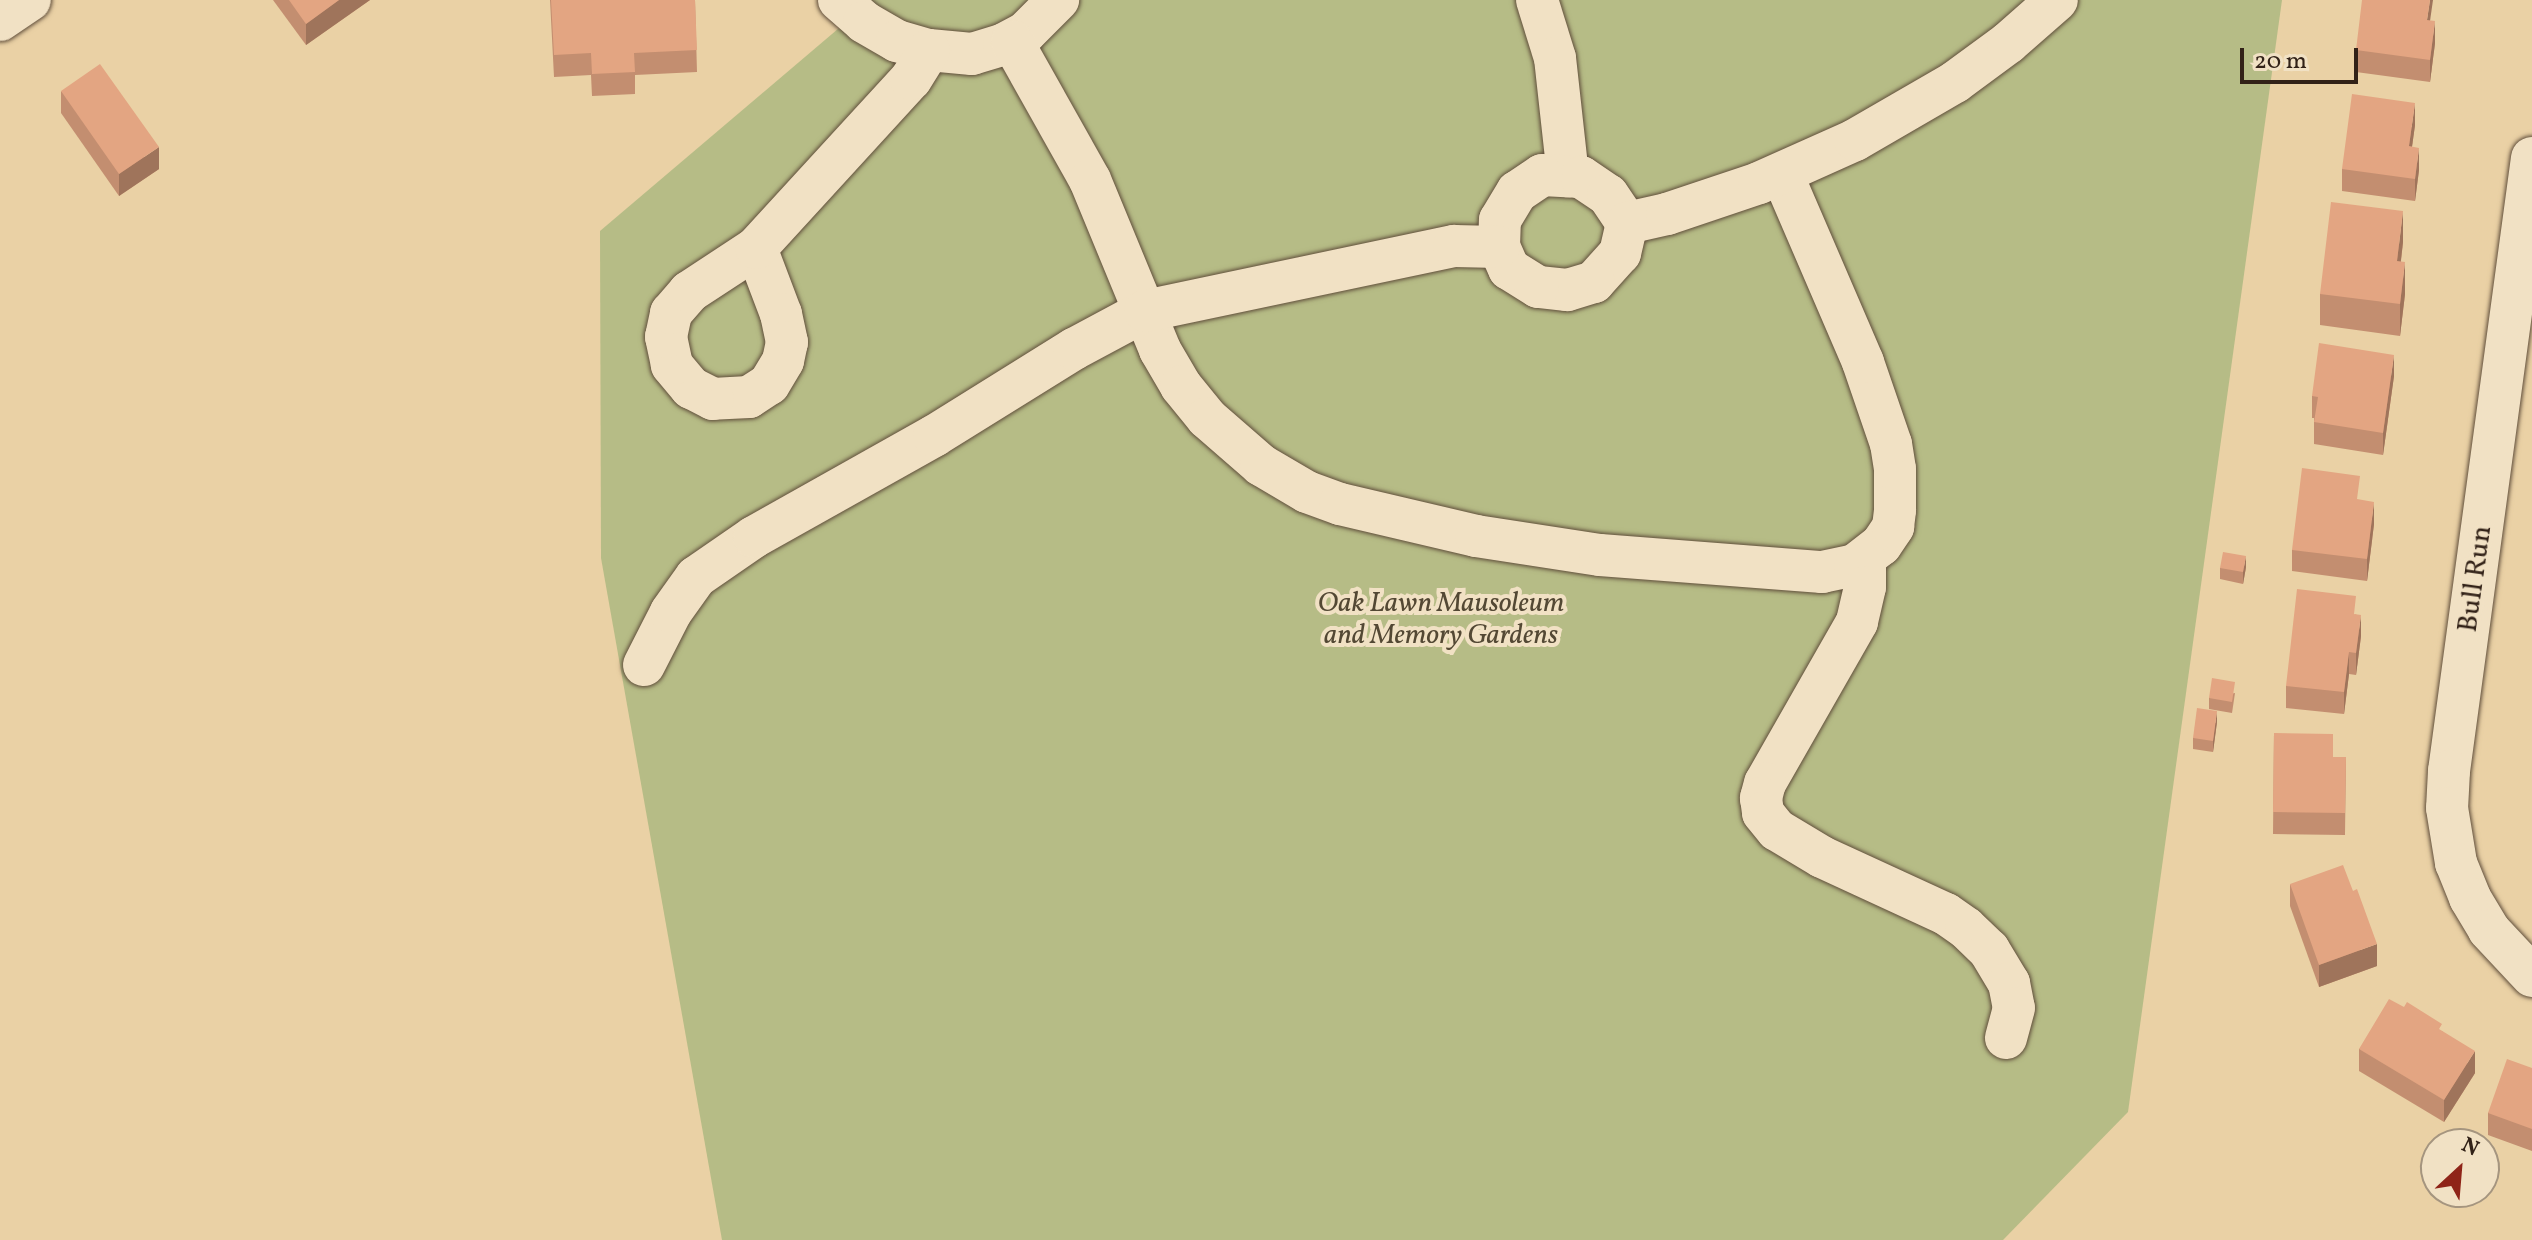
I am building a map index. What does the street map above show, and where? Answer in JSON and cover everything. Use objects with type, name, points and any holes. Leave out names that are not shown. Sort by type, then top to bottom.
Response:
[{"type":"street","points":[[0,20],[30,0]]},
{"type":"street","points":[[839,0],[883,34],[929,50],[972,54],[1012,41],[1032,28],[1058,0]]},
{"type":"street","points":[[1537,0],[1555,58],[1568,176]]},
{"type":"street","points":[[1627,223],[1682,209],[1782,174],[1855,140],[1955,82],[2008,43],[2057,0]]},
{"type":"street","points":[[1012,41],[1090,180],[1170,368],[1207,418],[1261,465],[1323,499],[1476,536],[1600,555],[1822,572],[1839,570],[1865,559],[1881,545],[1893,527],[1897,494],[1891,444],[1863,362],[1782,174]]},
{"type":"street","points":[[756,248],[911,79],[929,50]]},
{"type":"street","name":"Bull Run","points":[[2532,158],[2517,404],[2449,771],[2447,808],[2456,863],[2470,898],[2489,930],[2532,976]]},
{"type":"street","points":[[1542,175],[1581,177],[1608,195],[1627,223],[1620,253],[1594,282],[1567,290],[1538,287],[1509,269],[1499,247],[1500,220],[1517,192],[1542,175]]},
{"type":"street","points":[[644,665],[671,612],[696,577],[754,537],[1145,311],[1454,246],[1499,247]]},
{"type":"street","points":[[1865,559],[1865,587],[1857,622],[1765,783],[1761,798],[1763,813],[1777,830],[1822,857],[1946,914],[1966,928],[1989,950],[2009,983],[2014,1008],[2006,1038]]},
{"type":"green space","name":"Oak Lawn Mausoleum and Memory Gardens","points":[[872,0],[2282,0],[2128,1112],[2003,1240],[722,1240],[601,558],[600,231]]},
{"type":"building","points":[[289,0],[339,0],[306,24]]},
{"type":"building","points":[[551,0],[695,0],[697,50],[634,53],[635,72],[592,74],[591,53],[554,55]]},
{"type":"building","points":[[2362,0],[2430,0],[2427,20],[2435,21],[2430,60],[2356,50]]},
{"type":"building","points":[[100,64],[159,147],[119,174],[61,91]]},
{"type":"building","points":[[2352,94],[2415,103],[2409,146],[2419,148],[2415,179],[2342,169]]},
{"type":"building","points":[[2331,202],[2403,211],[2397,261],[2405,262],[2400,304],[2320,294]]},
{"type":"building","points":[[2319,343],[2394,355],[2383,433],[2314,422],[2318,397],[2312,396]]},
{"type":"building","points":[[2302,468],[2360,476],[2357,499],[2374,502],[2367,559],[2292,550]]},
{"type":"building","points":[[2223,552],[2246,556],[2243,572],[2220,568]]},
{"type":"building","points":[[2297,589],[2356,596],[2354,614],[2361,615],[2356,653],[2349,652],[2344,692],[2286,686]]},
{"type":"building","points":[[2212,678],[2235,682],[2232,702],[2209,698]]},
{"type":"building","points":[[2197,708],[2217,711],[2213,741],[2193,738]]},
{"type":"building","points":[[2274,733],[2333,734],[2333,757],[2346,757],[2345,813],[2273,812]]},
{"type":"building","points":[[2343,865],[2353,891],[2357,889],[2377,944],[2319,965],[2290,884]]},
{"type":"building","points":[[2389,999],[2404,1007],[2407,1002],[2442,1024],[2439,1029],[2475,1051],[2444,1100],[2359,1049]]},
{"type":"building","points":[[2507,1059],[2532,1068],[2532,1129],[2488,1113]]}]
